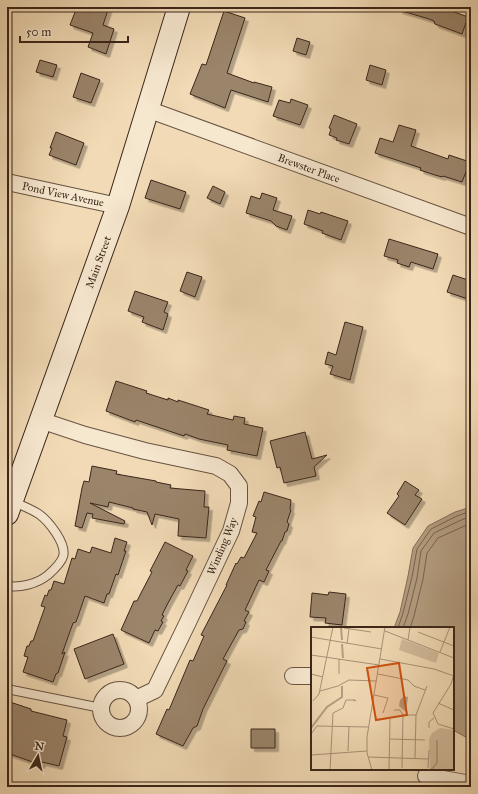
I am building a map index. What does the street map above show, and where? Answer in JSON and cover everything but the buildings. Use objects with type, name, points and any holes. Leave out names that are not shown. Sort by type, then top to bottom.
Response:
[{"type":"main road","name":"Main Street","points":[[9,507],[118,206],[179,7]]},
{"type":"street","name":"Brewster Place","points":[[147,109],[471,228]]},
{"type":"street","name":"Pond View Avenue","points":[[7,182],[118,206]]},
{"type":"street","name":"Winding Way","points":[[40,420],[84,435],[145,451],[216,466],[230,474],[239,486],[239,503],[231,531],[188,622],[155,690],[136,699]]},
{"type":"street","points":[[293,676],[311,676]]},
{"type":"street","points":[[125,690],[136,699],[139,711],[133,722],[127,726],[121,727],[109,724],[104,720],[101,708],[105,696],[111,692],[125,690]]},
{"type":"street","points":[[425,777],[471,784]]},
{"type":"lane","points":[[7,586],[29,585],[44,578],[62,560],[64,552],[64,545],[46,519],[36,511],[9,507]]},
{"type":"lane","points":[[12,690],[101,708]]},
{"type":"water","points":[[471,507],[471,740],[454,731],[454,627],[394,627],[400,612],[413,548],[428,526],[455,512]]}]
